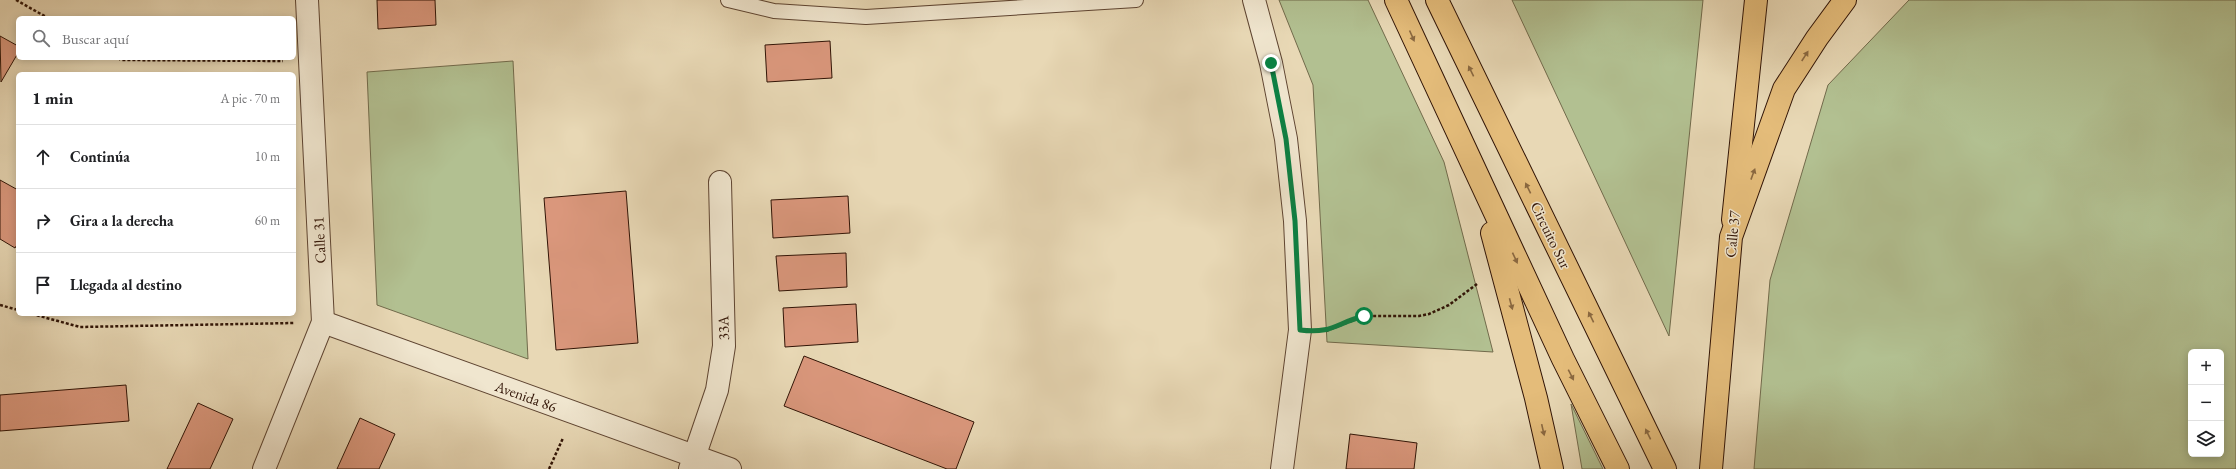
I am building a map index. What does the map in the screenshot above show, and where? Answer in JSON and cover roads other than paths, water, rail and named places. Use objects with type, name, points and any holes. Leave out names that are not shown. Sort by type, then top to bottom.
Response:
[{"type":"main road","points":[[1396,0],[1563,359],[1618,469]]},
{"type":"main road","name":"Circuito Sur","points":[[1437,0],[1665,469]]},
{"type":"main road","name":"Calle 37","points":[[1711,469],[1716,428],[1731,237],[1756,0]]},
{"type":"main road","points":[[1731,237],[1784,89],[1817,38],[1845,0]]},
{"type":"main road","points":[[1475,172],[1536,398],[1552,469]]},
{"type":"street","name":"Calle 31","points":[[264,469],[323,322],[307,0]]},
{"type":"street","points":[[1254,0],[1271,63],[1286,139],[1295,221],[1300,330],[1282,469]]},
{"type":"street","name":"33A","points":[[693,464],[717,390],[724,346],[720,182]]},
{"type":"street","name":"Avenida 86","points":[[323,322],[574,414],[693,464],[730,469]]},
{"type":"lane","points":[[728,0],[774,12],[866,17],[1136,0]]}]
